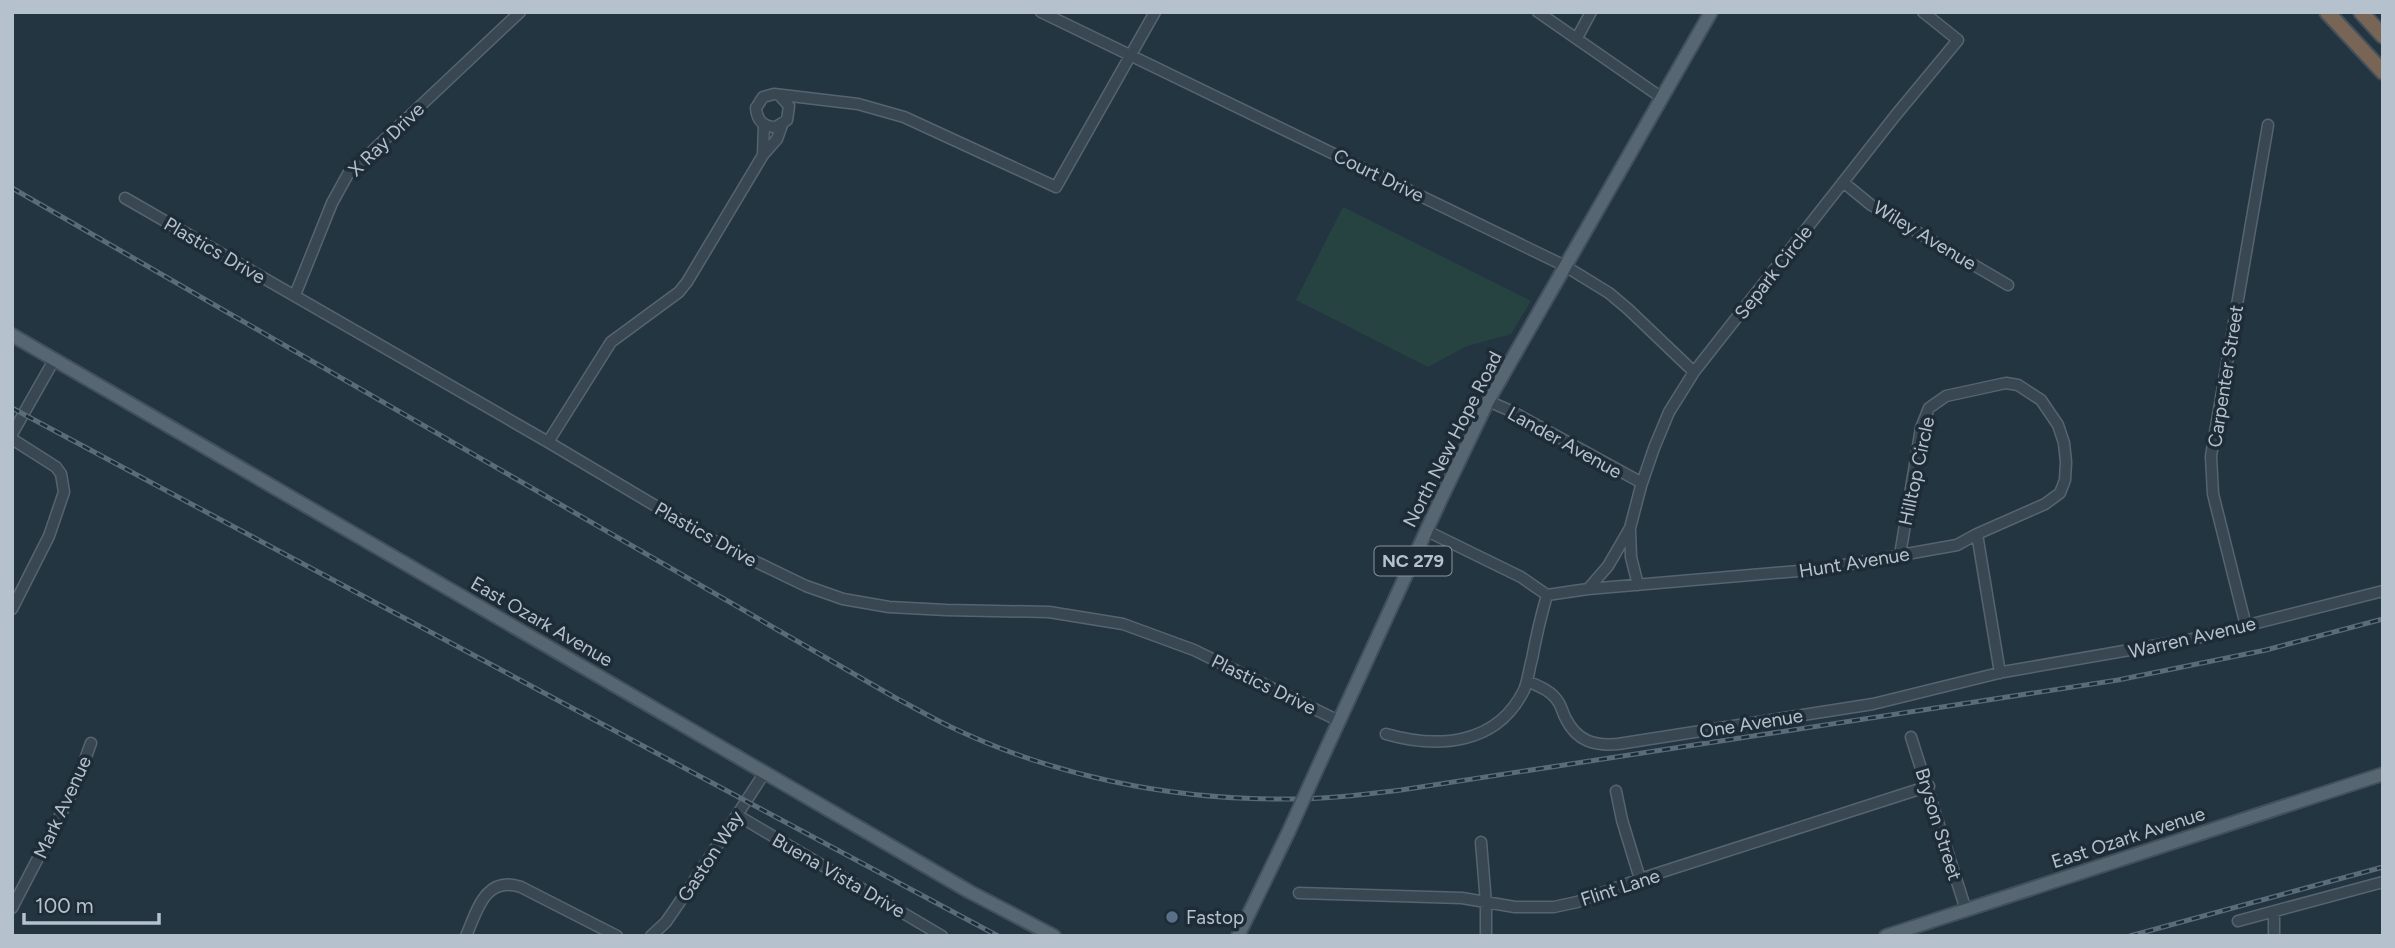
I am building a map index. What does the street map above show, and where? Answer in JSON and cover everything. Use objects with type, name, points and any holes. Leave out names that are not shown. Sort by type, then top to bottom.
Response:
[{"type":"highway","points":[[2327,12],[2383,72]]},
{"type":"highway","points":[[2361,12],[2383,36]]},
{"type":"main road","name":"North New Hope Road","points":[[1238,936],[1488,401],[1711,12]]},
{"type":"main road","name":"East Ozark Avenue","points":[[12,335],[970,892],[1054,936]]},
{"type":"main road","name":"East Ozark Avenue","points":[[1886,936],[1915,931],[1966,910],[2383,774]]},
{"type":"street","name":"X Ray Drive","points":[[295,295],[332,203],[348,174],[520,12]]},
{"type":"street","name":"Court Drive","points":[[1041,12],[1565,266],[1609,293],[1694,372]]},
{"type":"street","points":[[763,155],[764,124],[757,114],[759,102],[768,94],[858,104],[905,117],[1056,187],[1154,12]]},
{"type":"street","points":[[1538,12],[1662,98]]},
{"type":"street","points":[[1577,38],[1591,12]]},
{"type":"street","name":"Separk Circle","points":[[1588,589],[1608,566],[1630,528],[1642,483],[1669,412],[1694,372],[1958,40],[1923,12]]},
{"type":"street","points":[[780,96],[789,106],[790,113]]},
{"type":"street","points":[[548,442],[599,357],[611,342],[679,292],[687,282],[763,155],[777,139],[790,113],[810,99]]},
{"type":"street","points":[[764,124],[776,127],[782,125]]},
{"type":"street","name":"Carpenter Street","points":[[2246,625],[2213,494],[2211,456],[2268,125]]},
{"type":"street","name":"Wiley Avenue","points":[[1843,182],[1871,205],[2008,285]]},
{"type":"street","name":"Plastics Drive","points":[[125,198],[723,546],[824,593],[889,607],[1049,612],[1123,624],[1194,650],[1339,721]]},
{"type":"street","points":[[12,609],[49,536],[64,492],[61,474],[55,467],[12,436],[54,360]]},
{"type":"street","name":"Hilltop Circle","points":[[1900,555],[1921,428],[1929,408],[1946,396],[2006,383],[2018,386],[2041,400],[2059,425],[2064,443],[2065,481],[2060,493],[2045,504],[1977,534]]},
{"type":"street","name":"Lander Avenue","points":[[1488,401],[1642,483]]},
{"type":"street","name":"Separk Circle","points":[[1630,528],[1631,557],[1638,585]]},
{"type":"street","points":[[1427,531],[1521,577],[1547,595],[1588,589]]},
{"type":"street","points":[[1977,534],[2000,673]]},
{"type":"street","name":"Hunt Avenue","points":[[1588,589],[1822,569],[1957,545],[1977,534]]},
{"type":"street","name":"Warren Avenue","points":[[2000,673],[2155,647],[2383,591]]},
{"type":"street","points":[[1386,734],[1427,743],[1441,743],[1471,737],[1494,726],[1520,697],[1527,681],[1547,595]]},
{"type":"street","name":"One Avenue","points":[[1527,681],[1552,694],[1582,740],[1602,745],[1872,704],[1910,697],[2000,673]]},
{"type":"street","name":"Bryson Street","points":[[1912,737],[1966,910]]},
{"type":"street","name":"Mark Avenue","points":[[12,908],[75,787],[91,743]]},
{"type":"street","name":"Gaston Way","points":[[651,936],[666,922],[691,887],[765,772]]},
{"type":"street","name":"Flint Lane","points":[[1299,893],[1462,898],[1515,907],[1554,907],[1577,902],[1928,786]]},
{"type":"street","points":[[1616,790],[1640,880]]},
{"type":"street","name":"Buena Vista Drive","points":[[737,815],[942,936]]},
{"type":"street","points":[[1481,842],[1486,936]]},
{"type":"street","points":[[2238,920],[2383,882]]},
{"type":"street","points":[[466,936],[485,895],[505,884],[521,887],[617,936]]},
{"type":"street","points":[[2274,912],[2274,936]]},
{"type":"green space","points":[[1343,207],[1531,301],[1511,334],[1467,346],[1428,367],[1296,300]]},
{"type":"railway","points":[[12,188],[930,716],[989,744],[1029,758],[1069,771],[1152,789],[1236,798],[1293,799],[1401,790],[2118,680],[2266,650],[2383,619]]},
{"type":"railway","points":[[12,408],[998,936]]},
{"type":"railway","points":[[2130,936],[2383,867]]},
{"type":"place","name":"Fastop","points":[[1172,917]]}]
